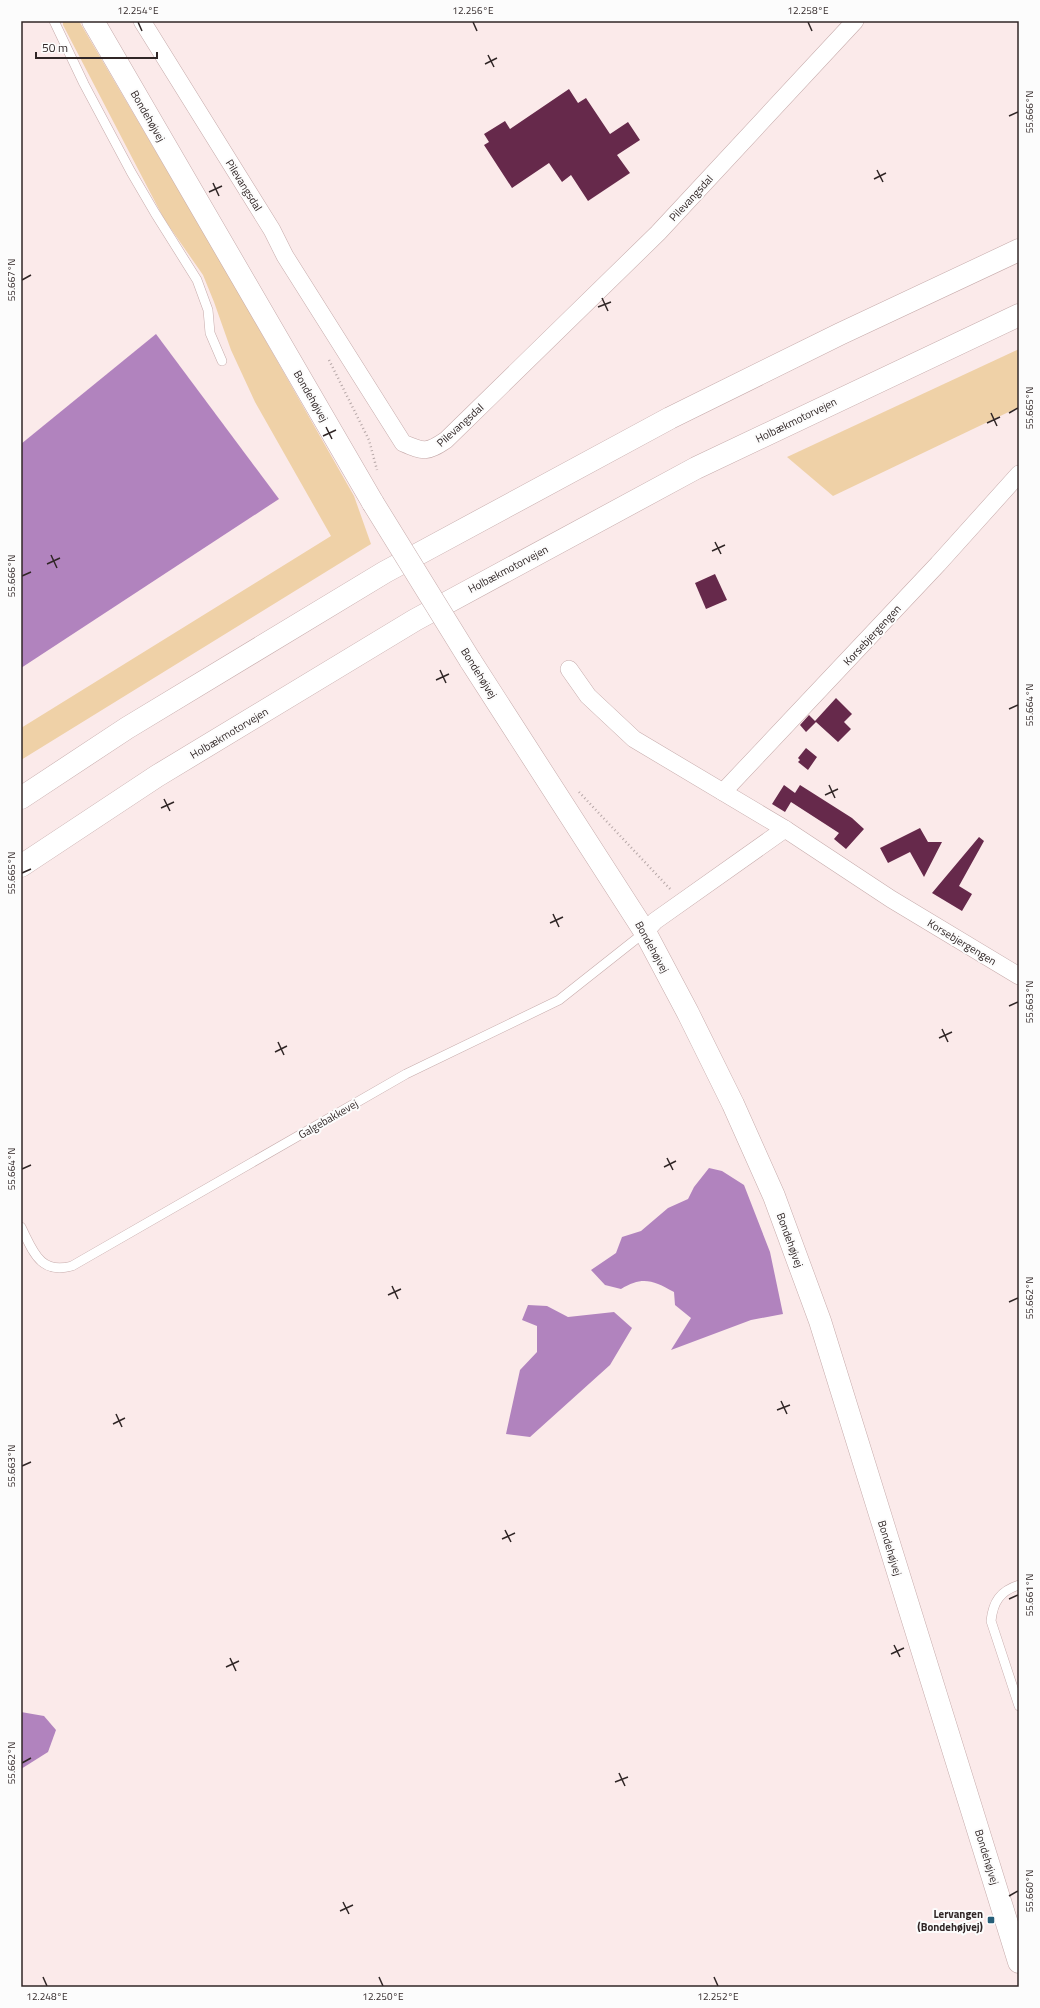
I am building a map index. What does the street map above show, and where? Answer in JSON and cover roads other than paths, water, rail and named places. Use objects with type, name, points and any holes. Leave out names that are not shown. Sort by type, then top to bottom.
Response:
[{"type":"main road","name":"Bondehøjvej","points":[[93,21],[373,504],[470,660],[645,932],[688,1013],[733,1104],[774,1196],[820,1321],[1017,1950]]},
{"type":"main road","points":[[21,798],[127,728],[385,572],[670,418],[840,334],[1019,250]]},
{"type":"main road","name":"Holbækmotorvejen","points":[[21,866],[157,776],[414,620],[696,468],[1019,315]]},
{"type":"street","name":"Pilevangsdal","points":[[142,21],[272,230],[285,256],[403,443],[418,450],[432,450],[446,440],[658,233],[855,21]]},
{"type":"street","name":"Korsebjergengen","points":[[723,792],[938,564],[1019,474]]},
{"type":"street","name":"Korsebjergengen","points":[[569,669],[588,696],[634,740],[785,829],[891,899],[1019,976]]},
{"type":"street","points":[[645,932],[655,921],[785,829]]},
{"type":"lane","points":[[54,21],[84,84],[131,172],[197,280],[208,310],[210,333],[222,361]]},
{"type":"lane","name":"Galgebakkevej","points":[[21,1227],[34,1254],[41,1262],[62,1269],[72,1266],[406,1074],[559,1000],[645,932]]},
{"type":"lane","points":[[1019,1584],[1005,1591],[997,1598],[992,1609],[991,1621],[1019,1704]]},
{"type":"place","name":"Lervangen (Bondehøjvej)","points":[[991,1920]]}]
